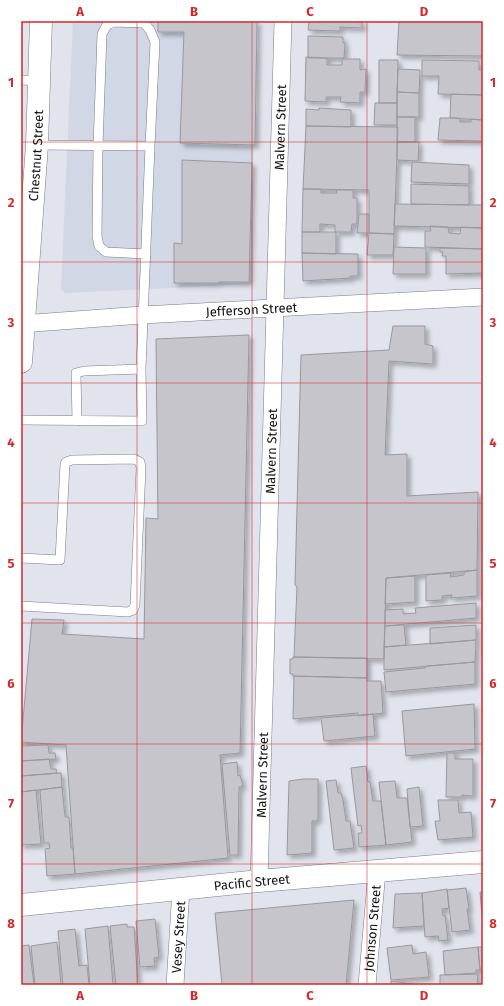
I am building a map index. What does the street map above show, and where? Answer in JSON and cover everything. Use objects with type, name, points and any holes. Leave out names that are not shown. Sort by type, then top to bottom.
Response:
[{"type":"street","name":"Chestnut Street","points":[[21,362],[32,169],[38,145],[30,80],[41,21]]},
{"type":"street","name":"Malvern Street","points":[[259,881],[283,21]]},
{"type":"street","name":"Jefferson Street","points":[[23,324],[142,314],[483,296]]},
{"type":"street","name":"Pacific Street","points":[[21,905],[259,881],[483,862]]},
{"type":"street","name":"Johnson Street","points":[[367,985],[377,871]]},
{"type":"street","name":"Vesey Street","points":[[174,985],[182,889]]},
{"type":"lane","points":[[21,420],[142,420],[142,314],[146,254],[155,42],[150,30],[144,23],[114,22],[107,25],[102,34],[98,146],[97,236],[100,246],[106,252],[146,254]]},
{"type":"lane","points":[[38,145],[150,146]]},
{"type":"lane","points":[[77,420],[76,372],[141,369]]},
{"type":"lane","points":[[21,558],[60,560],[66,462],[72,460],[134,459],[140,462],[141,468],[135,605],[133,610],[128,612],[21,606]]},
{"type":"shaded area","points":[[73,21],[255,21],[252,284],[65,293],[61,289]]},
{"type":"building","points":[[158,21],[257,21],[255,145],[180,143],[184,32],[158,32]]},
{"type":"building","points":[[309,21],[362,21],[362,28],[340,27],[340,31],[308,30]]},
{"type":"building","points":[[399,21],[483,21],[483,56],[397,55]]},
{"type":"building","points":[[308,36],[343,37],[343,43],[345,43],[344,58],[308,58]]},
{"type":"building","points":[[306,57],[327,58],[327,65],[342,65],[342,59],[360,59],[360,70],[366,69],[365,92],[360,92],[360,103],[340,102],[341,97],[326,97],[326,102],[305,101]]},
{"type":"building","points":[[379,60],[398,60],[397,103],[379,103]]},
{"type":"building","points":[[422,60],[479,61],[479,70],[483,70],[483,95],[438,94],[439,76],[422,76]]},
{"type":"building","points":[[398,69],[420,70],[419,93],[397,92]]},
{"type":"building","points":[[397,92],[419,93],[419,117],[397,117]]},
{"type":"building","points":[[451,94],[483,95],[483,120],[450,118]]},
{"type":"building","points":[[375,103],[397,103],[397,125],[374,125]]},
{"type":"building","points":[[319,108],[351,110],[351,127],[306,126],[306,109],[319,110]]},
{"type":"building","points":[[397,117],[415,117],[415,142],[397,142]]},
{"type":"building","points":[[440,118],[460,118],[460,122],[471,122],[471,119],[483,120],[483,141],[438,140]]},
{"type":"building","points":[[306,126],[398,127],[394,234],[369,233],[369,190],[303,189]]},
{"type":"building","points":[[397,142],[419,142],[418,161],[397,160]]},
{"type":"building","points":[[182,160],[252,163],[249,282],[174,283],[174,243],[182,244]]},
{"type":"building","points":[[412,162],[469,165],[469,184],[411,182]]},
{"type":"building","points":[[411,184],[469,186],[469,205],[411,204]]},
{"type":"building","points":[[303,189],[321,189],[321,193],[337,193],[336,190],[353,190],[353,198],[357,198],[357,224],[352,224],[351,232],[335,232],[335,225],[320,224],[320,232],[302,232]]},
{"type":"building","points":[[395,204],[483,205],[483,228],[394,226]]},
{"type":"building","points":[[359,214],[369,214],[369,233],[357,233]]},
{"type":"building","points":[[430,226],[448,227],[449,233],[460,234],[461,227],[483,228],[483,249],[425,247],[425,231],[431,231]]},
{"type":"building","points":[[302,232],[336,232],[336,254],[302,253]]},
{"type":"building","points":[[369,233],[394,234],[393,255],[367,255]]},
{"type":"building","points":[[394,247],[426,248],[426,274],[393,274]]},
{"type":"building","points":[[440,248],[483,249],[483,273],[446,274],[446,256],[442,256],[443,252],[440,252]]},
{"type":"building","points":[[302,253],[358,254],[358,276],[350,276],[351,278],[303,281]]},
{"type":"building","points":[[393,326],[425,326],[425,344],[433,346],[433,364],[389,361],[385,455],[407,454],[407,496],[478,492],[477,570],[386,578],[384,659],[294,657],[297,587],[295,585],[301,355],[389,350]]},
{"type":"building","points":[[249,335],[240,753],[220,755],[228,858],[75,874],[66,745],[21,742],[32,619],[64,620],[62,634],[144,639],[146,518],[158,519],[156,339]]},
{"type":"building","points":[[477,570],[477,596],[451,598],[452,595],[442,596],[442,600],[426,601],[426,575],[451,573],[450,577],[464,575],[464,572]]},
{"type":"building","points":[[415,576],[415,602],[385,604],[386,578]]},
{"type":"building","points":[[476,603],[476,618],[385,626],[385,610],[403,609],[403,614],[416,613],[415,608]]},
{"type":"building","points":[[404,625],[406,645],[384,647],[385,626]]},
{"type":"building","points":[[476,625],[476,640],[430,644],[430,628]]},
{"type":"building","points":[[476,640],[475,662],[384,670],[384,647]]},
{"type":"building","points":[[293,657],[367,658],[367,678],[293,676],[293,674],[290,674],[290,659],[293,659]]},
{"type":"building","points":[[475,662],[475,684],[386,692],[384,672],[425,668],[427,666]]},
{"type":"building","points":[[294,676],[367,678],[367,681],[381,681],[383,713],[358,716],[358,713],[293,719]]},
{"type":"building","points":[[474,704],[475,749],[406,756],[402,711]]},
{"type":"building","points":[[373,714],[375,736],[324,741],[321,718]]},
{"type":"building","points":[[48,745],[49,753],[55,753],[56,759],[21,761],[21,746]]},
{"type":"building","points":[[447,753],[455,753],[455,759],[473,759],[473,796],[462,795],[462,797],[446,797]]},
{"type":"building","points":[[49,759],[51,769],[56,769],[57,773],[21,776],[21,761]]},
{"type":"building","points":[[237,762],[238,776],[240,775],[243,786],[239,787],[238,855],[230,855],[222,764]]},
{"type":"building","points":[[366,766],[373,801],[381,801],[386,845],[359,847],[358,833],[362,833],[361,825],[358,826],[351,768]]},
{"type":"building","points":[[61,773],[62,787],[21,792],[21,776]]},
{"type":"building","points":[[318,779],[318,820],[312,821],[312,853],[287,855],[289,781]]},
{"type":"building","points":[[336,780],[338,793],[341,793],[343,800],[346,821],[350,821],[354,848],[334,850],[326,781]]},
{"type":"building","points":[[395,781],[397,798],[407,798],[412,842],[386,845],[379,782]]},
{"type":"building","points":[[62,787],[65,817],[69,817],[71,848],[73,848],[75,874],[47,876],[45,849],[50,848],[49,843],[44,843],[40,790]]},
{"type":"building","points":[[419,787],[423,826],[410,827],[407,789]]},
{"type":"building","points":[[36,790],[41,844],[21,845],[21,792]]},
{"type":"building","points":[[438,800],[458,800],[459,813],[471,812],[473,837],[438,840],[435,821],[440,821]]},
{"type":"building","points":[[466,888],[470,930],[452,932],[447,890]]},
{"type":"building","points":[[447,889],[449,908],[442,909],[443,916],[445,915],[448,940],[439,941],[438,936],[425,937],[422,893]]},
{"type":"building","points":[[480,892],[483,892],[483,928]]},
{"type":"building","points":[[422,893],[424,926],[393,928],[395,894]]},
{"type":"building","points":[[354,900],[346,985],[222,985],[215,913]]},
{"type":"building","points":[[155,919],[159,957],[154,958],[155,966],[140,967],[136,921]]},
{"type":"building","points":[[127,924],[127,927],[134,927],[138,985],[116,985],[110,926]]},
{"type":"building","points":[[108,926],[113,985],[90,985],[85,929]]},
{"type":"building","points":[[75,929],[79,966],[87,965],[89,985],[63,985],[58,931]]},
{"type":"building","points":[[57,942],[61,985],[35,985],[31,946]]},
{"type":"building","points":[[29,945],[34,985],[21,985],[21,946]]},
{"type":"building","points":[[412,945],[413,954],[426,952],[429,977],[391,980],[387,948]]},
{"type":"building","points":[[478,947],[480,970],[476,970],[476,973],[445,975],[443,951]]},
{"type":"building","points":[[478,947],[483,947],[483,970],[480,970]]},
{"type":"building","points":[[478,974],[477,985],[440,985],[440,975]]},
{"type":"building","points":[[391,981],[420,985],[391,985]]}]
